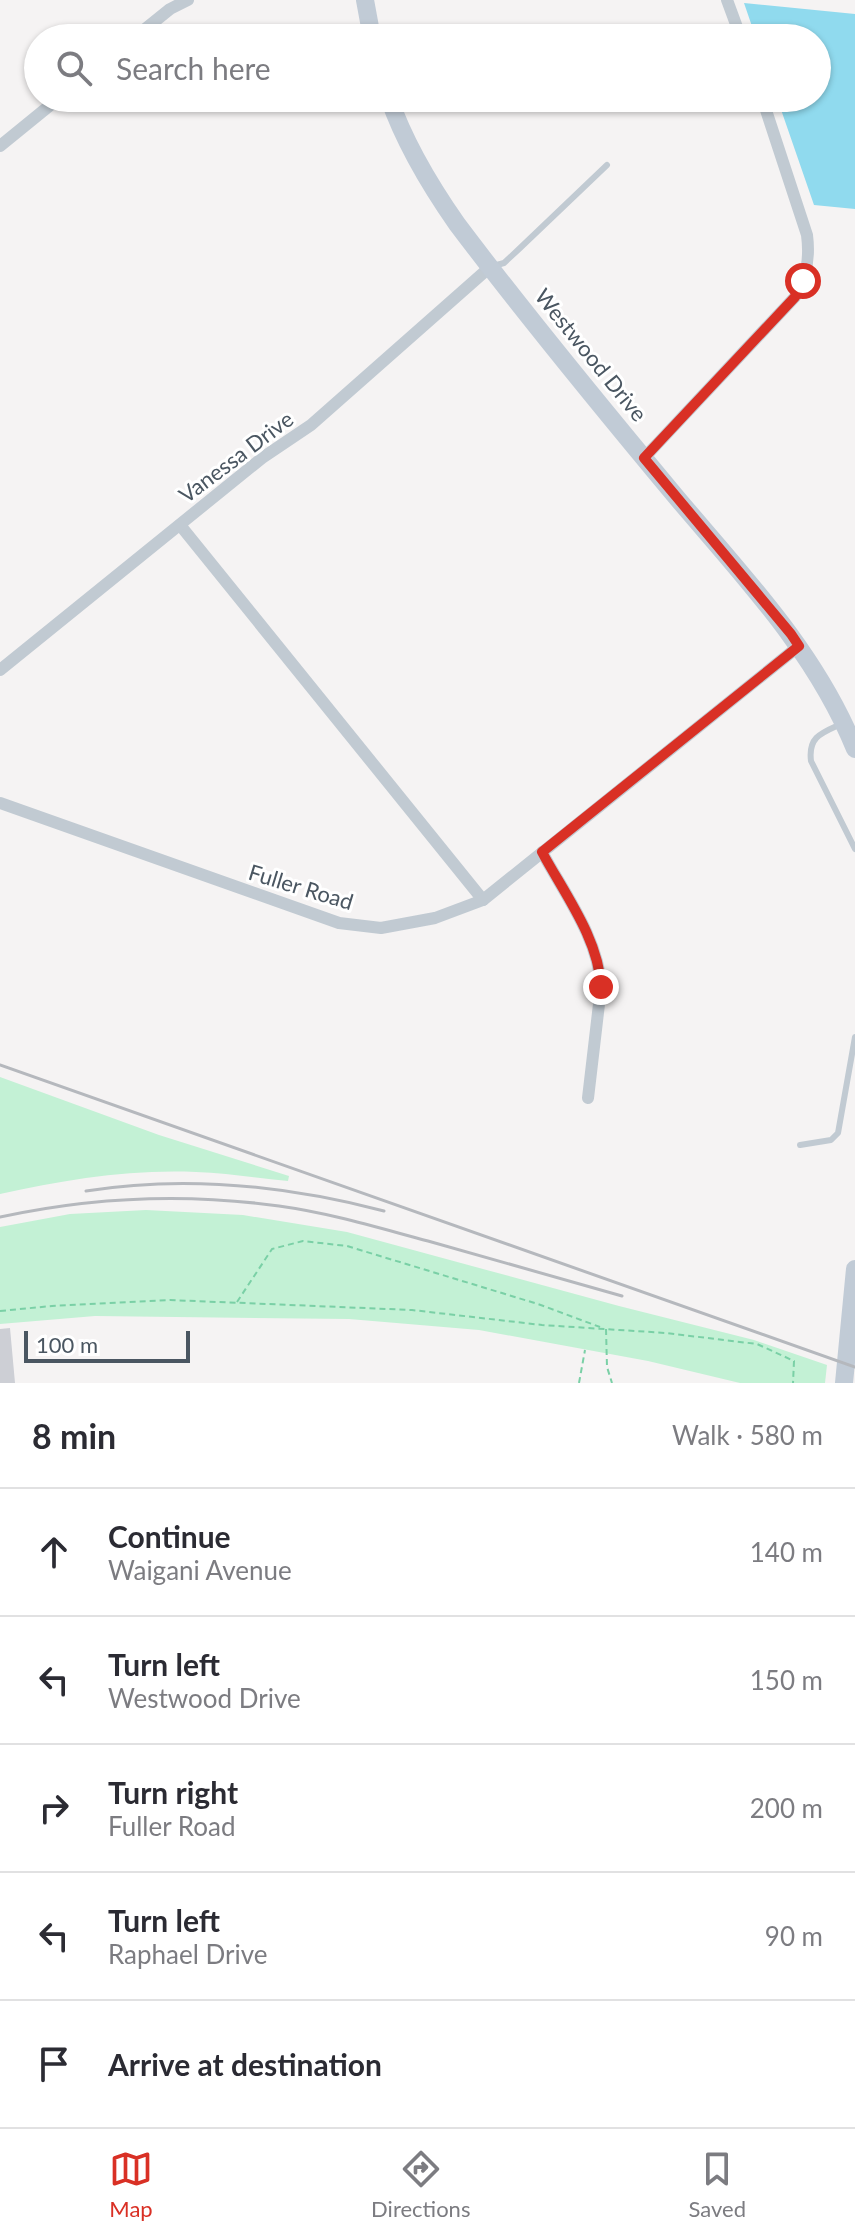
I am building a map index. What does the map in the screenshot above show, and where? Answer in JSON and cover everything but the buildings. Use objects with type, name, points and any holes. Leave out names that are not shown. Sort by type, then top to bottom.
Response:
[{"type":"main road","points":[[365,0],[369,24]]},
{"type":"main road","name":"Westwood Drive","points":[[394,112],[430,186],[490,267],[791,634],[824,686],[855,749]]},
{"type":"main road","points":[[844,1383],[855,1269]]},
{"type":"street","points":[[151,24],[188,0]]},
{"type":"street","points":[[727,0],[736,24]]},
{"type":"street","points":[[0,146],[42,112]]},
{"type":"street","points":[[644,458],[795,297],[806,273],[807,235],[767,112]]},
{"type":"street","name":"Vanessa Drive","points":[[0,670],[262,458],[311,425],[490,267]]},
{"type":"street","points":[[180,525],[483,900]]},
{"type":"street","name":"Fuller Road","points":[[0,803],[339,923],[381,928],[435,918],[483,900],[799,646]]},
{"type":"street","points":[[542,852],[590,940],[600,973],[588,1098]]},
{"type":"lane","points":[[490,267],[504,263],[607,165]]},
{"type":"lane","points":[[843,723],[823,732],[812,743],[811,761],[855,849]]},
{"type":"lane","points":[[800,1145],[831,1140],[838,1133],[855,1037]]},
{"type":"path","points":[[237,1302],[272,1249],[303,1241],[347,1246],[538,1304],[606,1329]]},
{"type":"path","points":[[0,1311],[170,1300],[237,1302],[412,1310],[542,1325],[666,1333],[757,1344],[794,1361],[793,1383]]},
{"type":"path","points":[[606,1329],[607,1367],[612,1383]]},
{"type":"path","points":[[579,1383],[585,1350]]},
{"type":"green space","points":[[0,1077],[159,1135],[289,1176],[288,1181],[207,1173],[146,1172],[72,1180],[0,1194]]},
{"type":"green space","points":[[146,1210],[243,1215],[347,1232],[754,1340],[827,1365],[825,1383],[740,1383],[648,1361],[479,1330],[349,1319],[95,1316],[0,1324],[0,1227],[70,1214]]},
{"type":"water","points":[[744,3],[855,14],[855,209],[814,205],[782,112],[831,112],[831,24],[751,24]]},
{"type":"railway","points":[[0,1065],[855,1367]]},
{"type":"railway","points":[[86,1191],[161,1184],[236,1186],[311,1195],[384,1211]]},
{"type":"railway","points":[[0,1217],[69,1205],[139,1199],[209,1199],[279,1206],[373,1226],[622,1296]]},
{"type":"route","points":[[601,987],[596,953],[542,852],[799,646],[644,458],[795,297],[803,281]]}]
